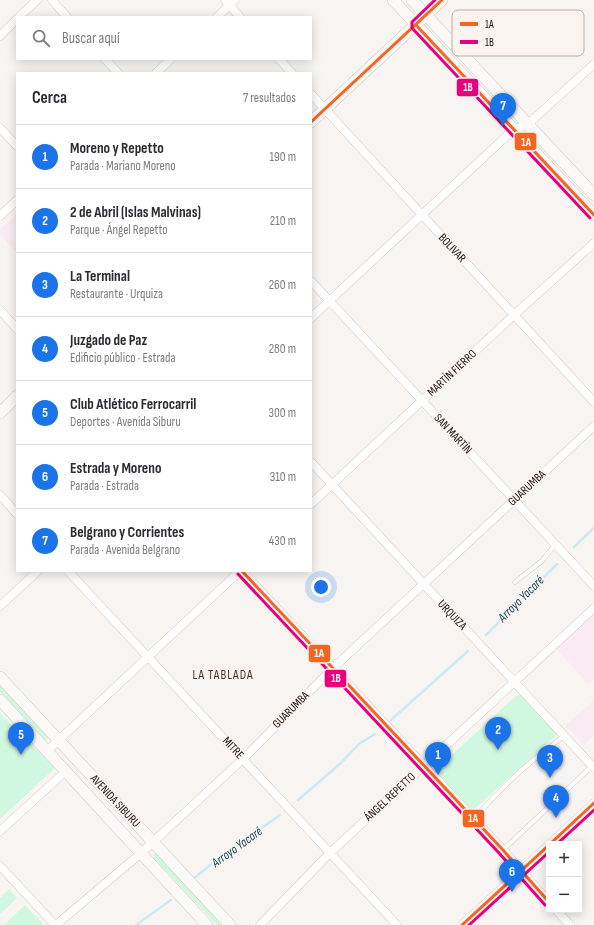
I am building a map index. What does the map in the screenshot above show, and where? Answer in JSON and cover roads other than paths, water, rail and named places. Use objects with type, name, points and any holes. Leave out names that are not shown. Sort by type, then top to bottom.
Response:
[{"type":"main road","points":[[393,0],[594,215]]},
{"type":"main road","points":[[412,0],[452,43]]},
{"type":"main road","points":[[312,121],[442,0]]},
{"type":"main road","points":[[464,56],[594,195]]},
{"type":"main road","points":[[0,413],[16,397]]},
{"type":"main road","name":"AVENIDA SIBURU","points":[[0,677],[230,925]]},
{"type":"main road","name":"AVENIDA SIBURU","points":[[0,700],[207,925]]},
{"type":"street","points":[[20,16],[36,0]]},
{"type":"street","points":[[52,0],[66,16]]},
{"type":"street","points":[[218,16],[230,2],[239,16]]},
{"type":"street","points":[[0,36],[16,20]]},
{"type":"street","points":[[106,60],[117,72]]},
{"type":"street","points":[[157,72],[170,60]]},
{"type":"street","points":[[280,60],[291,72]]},
{"type":"street","points":[[312,317],[513,130],[528,124],[594,64]]},
{"type":"street","name":"BOLIVAR","points":[[312,95],[594,402]]},
{"type":"street","points":[[0,128],[16,145]]},
{"type":"street","points":[[0,216],[16,201]]},
{"type":"street","name":"MARTÍN FIERRO","points":[[312,503],[514,315],[594,244]]},
{"type":"street","name":"SAN MARTÍN","points":[[312,282],[594,586]]},
{"type":"street","points":[[0,310],[16,328]]},
{"type":"street","name":"GUARUMBA","points":[[55,925],[153,842],[243,758],[333,668],[594,426]]},
{"type":"street","name":"URQUIZA","points":[[312,463],[593,767]]},
{"type":"street","points":[[0,495],[16,513]]},
{"type":"street","points":[[0,606],[37,572]]},
{"type":"street","name":"MITRE","points":[[69,572],[398,925]]},
{"type":"street","points":[[47,751],[240,572]]},
{"type":"street","points":[[242,572],[503,850],[546,899]]},
{"type":"street","name":"ÁNGEL REPETTO","points":[[260,925],[330,853],[594,608]]},
{"type":"street","points":[[0,831],[66,771]]},
{"type":"street","points":[[552,841],[594,803]]},
{"type":"street","points":[[462,925],[546,847]]},
{"type":"street","points":[[0,866],[55,925]]},
{"type":"street","points":[[559,913],[570,925]]},
{"type":"lane","points":[[515,582],[542,561],[555,545]]},
{"type":"lane","points":[[474,819],[498,792],[537,756],[565,736]]},
{"type":"lane","points":[[503,850],[593,767]]},
{"type":"waterway","name":"Arroyo Yacaré","points":[[574,547],[594,528]]},
{"type":"waterway","name":"Arroyo Yacaré","points":[[486,635],[557,564]]},
{"type":"waterway","name":"Arroyo Yacaré","points":[[391,720],[468,651]]},
{"type":"waterway","name":"Arroyo Yacaré","points":[[298,800],[341,763],[359,744],[375,734]]},
{"type":"waterway","name":"Arroyo Yacaré","points":[[193,879],[219,858],[280,815]]},
{"type":"waterway","name":"Arroyo Yacaré","points":[[136,925],[171,900]]},
{"type":"place","name":"Belgrano y Corrientes","points":[[503,126]]},
{"type":"place","name":"2 de Abril (Islas Malvinas)","points":[[498,750]]},
{"type":"place","name":"Club Atlético Ferrocarril","points":[[21,755]]},
{"type":"place","name":"Moreno y Repetto","points":[[438,775]]},
{"type":"place","name":"La Terminal","points":[[550,778]]},
{"type":"place","name":"Juzgado de Paz","points":[[556,818]]},
{"type":"place","name":"Estrada y Moreno","points":[[512,892]]},
{"type":"district","name":"LA TABLADA","points":[[223,675]]}]
